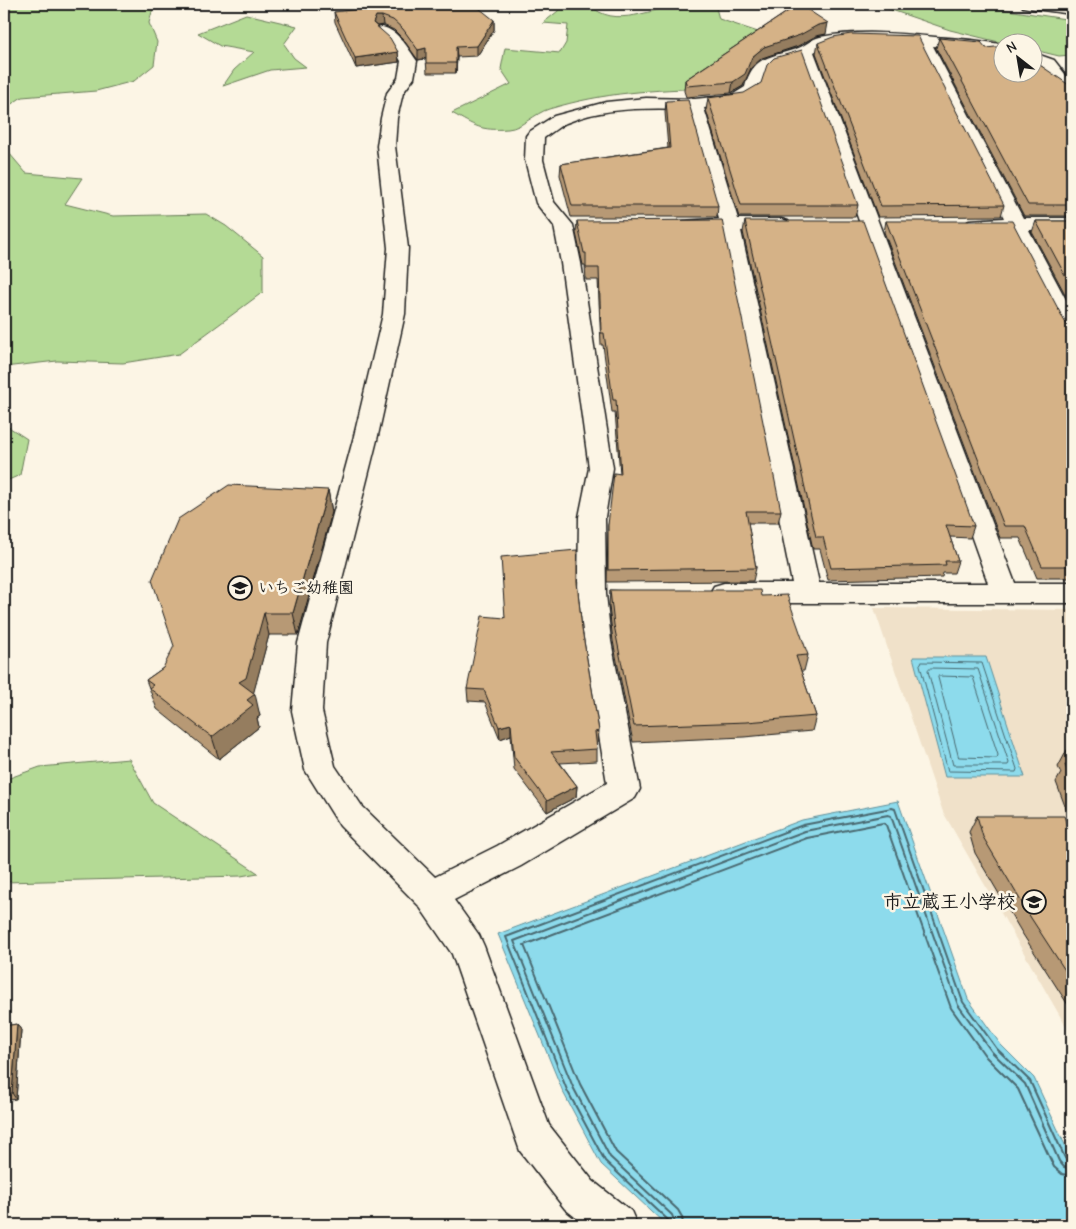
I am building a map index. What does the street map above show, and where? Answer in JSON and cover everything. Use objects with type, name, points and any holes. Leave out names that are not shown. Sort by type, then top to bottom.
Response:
[{"type":"main road","points":[[1028,4],[1072,10]]},
{"type":"main road","points":[[382,31],[397,44],[409,61],[406,78],[396,93],[389,118],[386,146],[398,248],[394,314],[365,440],[312,643],[307,711],[320,770],[351,816],[431,895],[467,946],[534,1137],[579,1195],[617,1225]]},
{"type":"main road","points":[[431,895],[509,856],[624,789],[597,641],[592,594],[592,517],[601,468],[571,263],[573,225],[545,203],[534,160],[535,136],[560,120],[606,107],[646,102],[695,104],[736,100],[752,89],[756,74],[765,64],[806,51],[820,42],[850,38],[887,37],[994,48]]},
{"type":"main road","points":[[922,40],[1072,331]]},
{"type":"main road","points":[[806,51],[1005,593]]},
{"type":"main road","points":[[1044,62],[1048,63],[1071,91]]},
{"type":"main road","points":[[695,104],[730,225],[807,592]]},
{"type":"main road","points":[[671,225],[796,224]]},
{"type":"main road","points":[[958,224],[1072,224]]},
{"type":"main road","points":[[700,593],[1072,593]]},
{"type":"main road","points":[[592,594],[621,594]]},
{"type":"shaded area","name":"市立蔵王小学校","points":[[874,608],[1072,610],[1072,1037],[943,812]]},
{"type":"green space","points":[[4,4],[154,4],[149,23],[157,42],[154,65],[134,81],[96,91],[22,97],[4,109]]},
{"type":"green space","points":[[561,4],[589,4],[599,12],[610,16],[622,17],[684,4],[715,4],[719,19],[758,32],[711,88],[610,95],[570,103],[549,109],[518,126],[508,129],[478,127],[452,113],[511,84],[501,69],[505,48],[560,53],[566,43],[568,25],[543,23],[558,11]]},
{"type":"green space","points":[[874,4],[969,4],[1072,20],[1072,55],[1059,56],[1044,52],[1044,32],[994,32],[994,41],[950,30]]},
{"type":"green space","points":[[246,14],[297,26],[284,44],[294,58],[306,67],[270,70],[223,86],[234,70],[254,52],[220,46],[198,33]]},
{"type":"green space","points":[[4,136],[9,153],[26,173],[82,178],[65,204],[113,216],[206,214],[226,226],[263,256],[263,292],[179,354],[123,363],[57,361],[4,367]]},
{"type":"green space","points":[[4,424],[27,439],[20,475],[4,482]]},
{"type":"green space","points":[[129,759],[153,803],[258,873],[241,876],[4,882],[4,780],[40,767]]},
{"type":"water","points":[[913,657],[986,657],[1025,777],[945,777]]},
{"type":"water","points":[[898,801],[968,999],[1001,1045],[1034,1078],[1072,1160],[1072,1225],[666,1225],[601,1164],[563,1092],[498,934],[802,820]]},
{"type":"building","points":[[418,4],[474,4],[494,20],[477,46],[456,47],[456,63],[426,63],[426,48],[418,50],[403,29],[393,20],[382,16],[376,16],[373,23],[390,38],[398,52],[355,58],[334,12],[391,5],[394,8]]},
{"type":"building","points":[[799,4],[828,23],[818,25],[800,35],[764,47],[752,57],[745,74],[733,82],[687,86],[685,80]]},
{"type":"building","points":[[851,34],[918,36],[1004,205],[881,206],[818,43],[833,37]]},
{"type":"building","points":[[939,38],[981,42],[986,48],[994,47],[994,82],[1044,82],[1044,68],[1072,87],[1072,205],[1028,205]]},
{"type":"building","points":[[802,50],[858,205],[741,205],[708,98],[744,93],[761,83],[767,65],[774,58]]},
{"type":"building","points":[[688,100],[718,206],[572,206],[561,164],[670,148],[666,101]]},
{"type":"building","points":[[722,220],[781,511],[746,511],[756,568],[608,570],[608,525],[614,473],[621,474],[616,400],[613,400],[604,333],[601,333],[599,268],[586,268],[586,253],[584,253],[577,221]]},
{"type":"building","points":[[745,221],[863,221],[974,526],[946,525],[958,561],[945,561],[946,565],[831,568],[823,537],[816,537]]},
{"type":"building","points":[[886,221],[1012,221],[1064,320],[1068,326],[1072,327],[1072,566],[1042,566],[1025,526],[1004,526]]},
{"type":"building","points":[[1036,221],[1072,221],[1072,288]]},
{"type":"building","points":[[229,485],[328,490],[293,613],[264,613],[246,678],[239,682],[255,694],[247,700],[253,705],[212,737],[149,688],[153,685],[146,680],[163,668],[174,646],[152,580],[178,519]]},
{"type":"building","points":[[577,550],[577,582],[582,629],[599,731],[595,732],[597,749],[551,752],[577,786],[547,801],[514,757],[511,724],[499,727],[484,690],[467,689],[482,616],[505,618],[501,557]]},
{"type":"building","points":[[610,590],[760,590],[761,596],[787,595],[808,655],[796,656],[816,716],[747,722],[634,726],[614,625]]},
{"type":"building","points":[[1067,750],[1072,750],[1072,764]]},
{"type":"building","points":[[1065,765],[1072,766],[1072,785]]},
{"type":"building","points":[[977,816],[1064,816],[1072,841],[1072,981],[1031,918],[983,837]]},
{"type":"building","points":[[17,1024],[12,1093],[4,1095],[4,1026]]},
{"type":"place","name":"いちご幼稚園","points":[[240,588]]},
{"type":"place","name":"市立蔵王小学校","points":[[1034,902]]}]
